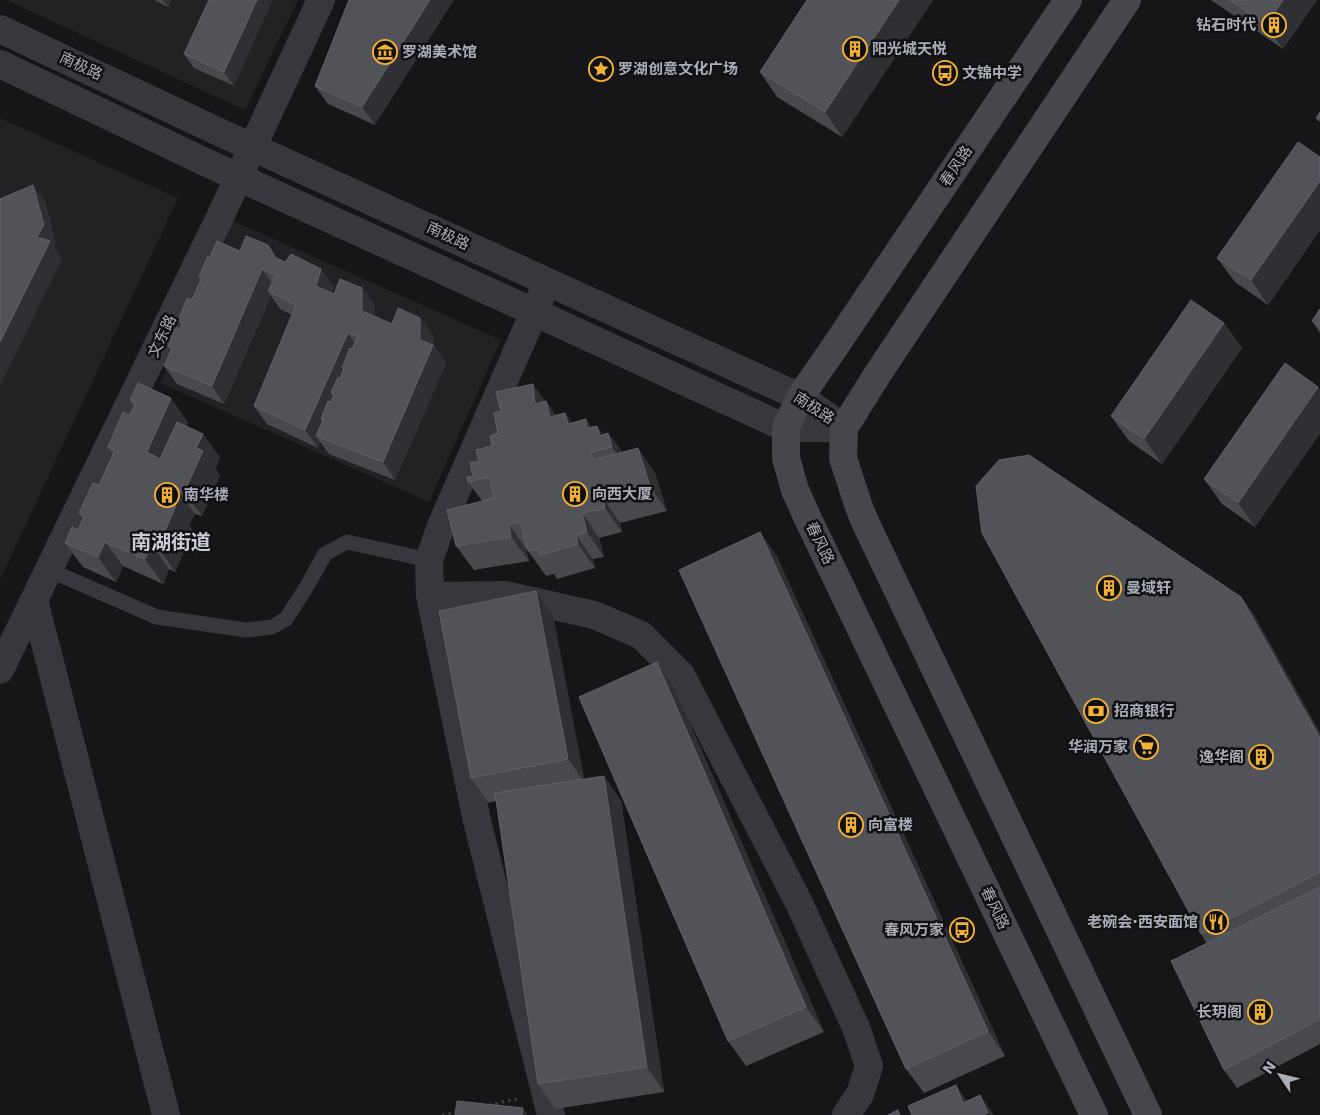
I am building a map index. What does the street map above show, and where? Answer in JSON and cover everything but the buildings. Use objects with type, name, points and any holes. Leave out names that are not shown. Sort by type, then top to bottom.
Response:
[{"type":"street","name":"文东路","points":[[0,670],[220,217],[321,0]]},
{"type":"street","name":"春风路","points":[[1068,0],[800,397],[786,428],[786,458],[795,490],[809,521],[1094,1115]]},
{"type":"street","points":[[1127,0],[877,375],[844,428],[843,458],[866,524],[1148,1115]]},
{"type":"street","name":"南极路","points":[[0,28],[547,282],[800,397],[844,428]]},
{"type":"street","name":"南极路","points":[[0,64],[238,177],[786,428],[844,428]]},
{"type":"street","points":[[547,282],[441,526],[429,560],[430,596],[477,821],[548,1104]]},
{"type":"street","points":[[430,596],[505,595],[594,615],[641,635],[681,675],[799,903],[857,1030],[869,1066],[860,1094],[846,1115]]},
{"type":"street","points":[[34,600],[166,1115]]},
{"type":"lane","points":[[49,570],[157,617],[246,630],[272,628],[286,619],[325,554],[347,542],[429,560]]},
{"type":"path","points":[[489,1105],[548,1104]]},
{"type":"path","points":[[442,1115],[461,1111]]},
{"type":"shaded area","points":[[6,0],[298,0],[245,110]]},
{"type":"shaded area","points":[[0,118],[178,198],[0,580]]},
{"type":"shaded area","points":[[233,221],[501,340],[429,502],[160,383]]},
{"type":"place","name":"钻石时代","points":[[1274,25]]},
{"type":"place","name":"阳光城天悦","points":[[855,49]]},
{"type":"place","name":"罗湖美术馆","points":[[385,52]]},
{"type":"place","name":"罗湖创意文化广场","points":[[601,69]]},
{"type":"place","name":"文锦中学","points":[[945,73]]},
{"type":"place","name":"向西大厦","points":[[575,494]]},
{"type":"place","name":"南华楼","points":[[167,495]]},
{"type":"place","name":"曼域轩","points":[[1109,588]]},
{"type":"place","name":"招商银行","points":[[1096,711]]},
{"type":"place","name":"华润万家","points":[[1146,747]]},
{"type":"place","name":"逸华阁","points":[[1261,757]]},
{"type":"place","name":"向富楼","points":[[851,825]]},
{"type":"place","name":"老碗会·西安面馆","points":[[1216,922]]},
{"type":"place","name":"春风万家","points":[[962,930]]},
{"type":"place","name":"长玥阁","points":[[1260,1012]]},
{"type":"district","name":"南湖街道","points":[[171,542]]}]
